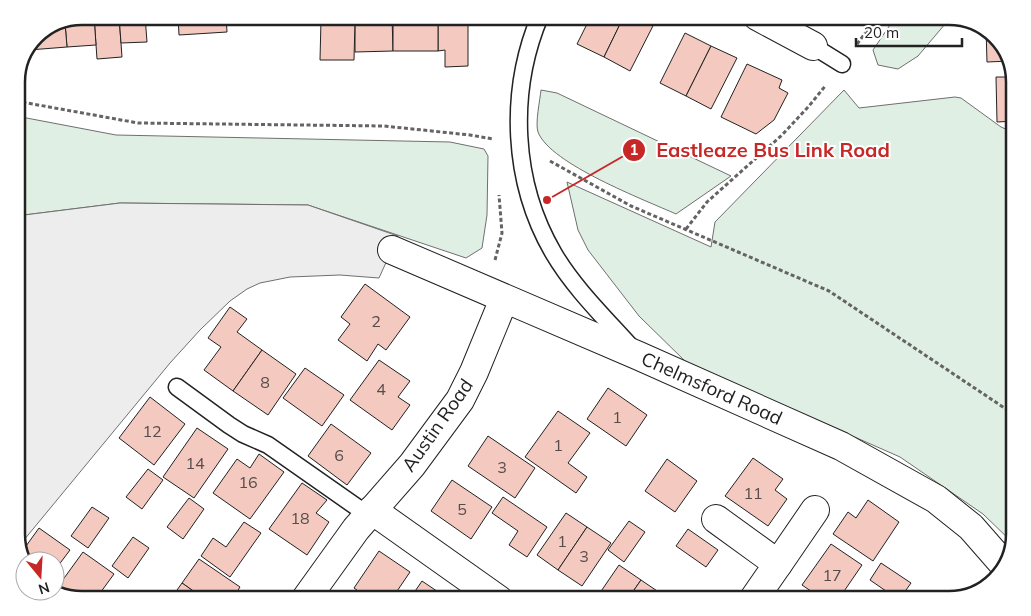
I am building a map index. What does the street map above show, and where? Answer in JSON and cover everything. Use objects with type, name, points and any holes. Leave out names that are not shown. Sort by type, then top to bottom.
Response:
[{"type":"street","points":[[774,25],[813,46]]},
{"type":"street","name":"Chelmsford Road","points":[[392,250],[639,356],[837,444],[936,499],[972,527],[1000,560]]},
{"type":"street","name":"Austin Road","points":[[312,591],[370,513],[412,465],[460,400],[474,372],[504,299]]},
{"type":"street","points":[[758,591],[815,510]]},
{"type":"street","points":[[370,513],[486,591]]},
{"type":"street","points":[[716,520],[778,564]]},
{"type":"lane","points":[[537,25],[528,54],[519,111],[520,156],[527,190],[544,236],[555,255],[574,281],[639,356]]},
{"type":"lane","points":[[813,46],[842,64]]},
{"type":"lane","points":[[177,387],[229,425],[243,434],[268,445],[370,513]]},
{"type":"path","points":[[686,229],[707,202],[782,135],[809,106],[871,25]]},
{"type":"green space","points":[[890,25],[944,25],[918,56],[898,69],[878,65],[873,50]]},
{"type":"green space","points":[[541,90],[557,93],[731,176],[676,214],[622,190],[579,168],[546,144],[537,128]]},
{"type":"green space","points":[[844,90],[859,108],[955,97],[961,98],[1006,129],[1006,536],[983,514],[900,457],[687,363],[639,316],[588,250],[578,230],[567,182],[711,247],[715,222]]},
{"type":"green space","points":[[25,118],[116,135],[450,142],[484,149],[488,156],[487,215],[482,248],[466,258],[308,205],[120,203],[25,215]]},
{"type":"shaded area","points":[[120,203],[308,205],[398,236],[379,278],[340,275],[290,277],[260,283],[247,289],[230,301],[170,363],[25,539],[25,215]]},
{"type":"building","points":[[95,25],[120,25],[122,57],[97,59]]},
{"type":"building","points":[[95,25],[96,45],[67,47],[65,28]]},
{"type":"building","points":[[120,25],[146,25],[147,42],[121,43]]},
{"type":"building","points":[[178,25],[227,25],[227,32],[179,35]]},
{"type":"building","points":[[321,25],[355,25],[354,60],[320,60]]},
{"type":"building","points":[[355,25],[392,25],[393,51],[355,52]]},
{"type":"building","points":[[393,25],[438,25],[438,51],[393,51]]},
{"type":"building","points":[[438,25],[468,25],[468,66],[445,67],[445,50],[438,51]]},
{"type":"building","points":[[586,25],[620,25],[604,57],[577,44]]},
{"type":"building","points":[[620,25],[653,25],[630,71],[604,57]]},
{"type":"building","points":[[65,28],[67,47],[35,49],[50,35]]},
{"type":"building","points":[[685,33],[711,46],[686,96],[660,83]]},
{"type":"building","points":[[986,39],[994,47],[1002,61],[987,62]]},
{"type":"building","points":[[711,46],[737,58],[711,109],[686,96]]},
{"type":"building","points":[[747,64],[782,80],[779,88],[788,93],[774,120],[756,134],[721,117]]},
{"type":"building","points":[[996,77],[1006,77],[1006,122],[997,122]]},
{"type":"building","points":[[365,284],[410,317],[386,350],[378,344],[367,361],[338,340],[350,324],[341,317]]},
{"type":"building","points":[[230,307],[247,319],[237,332],[262,350],[233,391],[204,370],[221,347],[208,338]]},
{"type":"building","points":[[262,350],[296,374],[268,415],[233,391]]},
{"type":"building","points":[[379,360],[410,381],[398,397],[410,405],[392,430],[350,400]]},
{"type":"building","points":[[305,368],[344,395],[322,426],[283,398]]},
{"type":"building","points":[[608,388],[647,415],[626,446],[587,419]]},
{"type":"building","points":[[150,397],[185,424],[154,465],[119,438]]},
{"type":"building","points":[[558,411],[590,433],[568,463],[587,477],[576,493],[525,457]]},
{"type":"building","points":[[331,424],[371,453],[347,485],[308,456]]},
{"type":"building","points":[[197,428],[228,449],[194,498],[163,477]]},
{"type":"building","points":[[488,436],[535,468],[515,498],[468,466]]},
{"type":"building","points":[[259,454],[284,472],[250,519],[213,493],[237,459],[250,468]]},
{"type":"building","points":[[753,458],[783,479],[775,490],[787,499],[768,526],[725,496]]},
{"type":"building","points":[[667,459],[697,481],[675,512],[645,491]]},
{"type":"building","points":[[148,469],[163,480],[142,509],[126,497]]},
{"type":"building","points":[[452,480],[492,507],[471,539],[431,511]]},
{"type":"building","points":[[302,483],[327,500],[316,513],[329,522],[307,555],[269,529]]},
{"type":"building","points":[[503,497],[547,527],[527,557],[509,545],[518,531],[492,513]]},
{"type":"building","points":[[189,498],[204,509],[183,539],[167,527]]},
{"type":"building","points":[[868,500],[899,522],[873,561],[833,534],[848,512],[856,518]]},
{"type":"building","points":[[92,507],[109,518],[88,548],[71,536]]},
{"type":"building","points":[[566,513],[587,527],[558,570],[537,555]]},
{"type":"building","points":[[629,521],[645,532],[624,562],[608,550]]},
{"type":"building","points":[[244,522],[261,533],[230,577],[201,556],[213,538],[226,547]]},
{"type":"building","points":[[587,527],[611,543],[582,586],[558,570]]},
{"type":"building","points":[[39,528],[70,550],[65,557],[65,551],[27,551],[26,546]]},
{"type":"building","points":[[688,529],[718,550],[706,567],[676,546]]},
{"type":"building","points":[[133,537],[149,548],[128,578],[112,566]]},
{"type":"building","points":[[831,544],[862,565],[844,591],[811,591],[802,585]]},
{"type":"building","points":[[379,551],[410,572],[397,591],[358,591],[354,588]]},
{"type":"building","points":[[83,552],[114,574],[102,591],[74,591],[65,588],[65,577]]},
{"type":"building","points":[[199,559],[240,587],[238,591],[193,591],[182,583]]},
{"type":"building","points":[[881,563],[911,583],[905,591],[886,591],[870,580]]},
{"type":"building","points":[[619,565],[641,580],[633,591],[601,591]]},
{"type":"building","points":[[641,580],[657,591],[633,591]]},
{"type":"building","points":[[422,581],[437,591],[415,591]]},
{"type":"building","points":[[182,583],[193,591],[176,591]]},
{"type":"place","name":"Eastleaze Bus Link Road","points":[[547,200]]}]
